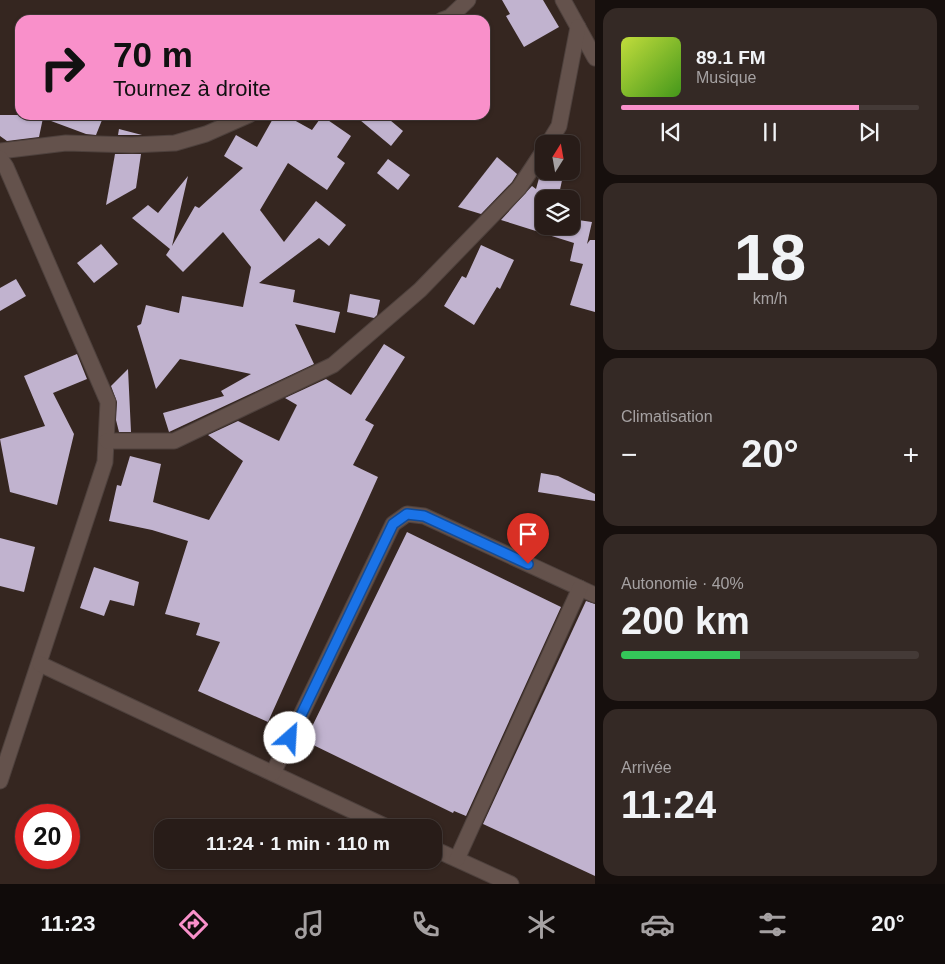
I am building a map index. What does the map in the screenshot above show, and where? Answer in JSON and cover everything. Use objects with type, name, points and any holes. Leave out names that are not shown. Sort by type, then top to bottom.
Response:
[{"type":"street","points":[[452,15],[468,0]]},
{"type":"street","points":[[562,0],[595,58]]},
{"type":"street","points":[[554,135],[559,126],[578,26]]},
{"type":"street","points":[[0,151],[66,143],[89,145],[175,143],[206,134],[238,120]]},
{"type":"street","points":[[0,158],[6,167],[108,402],[105,462],[0,781]]},
{"type":"street","points":[[107,441],[174,441],[334,365],[420,290],[519,188],[535,164]]},
{"type":"street","points":[[273,773],[393,524],[407,514],[424,516],[595,595]]},
{"type":"street","points":[[457,859],[580,588]]},
{"type":"street","points":[[40,664],[371,819]]},
{"type":"street","points":[[442,852],[511,884]]},
{"type":"building","points":[[502,0],[543,0],[559,27],[524,47],[506,16],[510,14]]},
{"type":"building","points":[[0,115],[15,115],[15,120],[43,120],[39,137],[7,141],[0,136]]},
{"type":"building","points":[[48,120],[102,120],[96,135],[86,134]]},
{"type":"building","points":[[272,120],[294,120],[312,130],[319,120],[328,120],[351,136],[337,157],[345,163],[327,190],[288,163],[260,210],[284,242],[316,201],[346,225],[329,246],[319,238],[259,283],[295,290],[293,302],[340,312],[335,333],[295,324],[314,364],[169,432],[163,413],[224,396],[221,391],[251,374],[180,359],[156,389],[137,326],[141,324],[146,305],[179,313],[182,296],[243,307],[251,267],[223,232],[183,272],[166,255],[170,249],[132,218],[148,205],[158,213],[188,176],[172,246],[195,206],[199,208],[243,168],[224,156],[236,135],[257,147]]},
{"type":"building","points":[[360,120],[390,120],[403,131],[391,146]]},
{"type":"building","points":[[119,129],[142,135],[118,135]]},
{"type":"building","points":[[115,154],[141,154],[136,188],[106,205]]},
{"type":"building","points":[[497,157],[517,174],[512,182],[481,214],[458,207]]},
{"type":"building","points":[[388,159],[410,175],[398,190],[377,173]]},
{"type":"building","points":[[538,180],[562,180],[560,190],[535,190],[535,231],[501,220],[532,186],[536,189]]},
{"type":"building","points":[[580,220],[592,222],[587,244],[590,240],[595,240],[595,312],[570,305],[583,264],[570,261],[574,243],[549,235],[580,235]]},
{"type":"building","points":[[101,244],[118,264],[94,283],[77,263]]},
{"type":"building","points":[[481,245],[514,260],[500,289],[497,287],[474,325],[444,306],[462,276],[466,278]]},
{"type":"building","points":[[16,279],[26,296],[0,311],[0,288]]},
{"type":"building","points":[[350,294],[380,300],[377,315],[374,318],[347,312]]},
{"type":"building","points":[[384,344],[405,357],[365,420],[374,425],[353,465],[378,477],[268,722],[198,691],[220,642],[196,635],[200,623],[165,614],[188,541],[152,530],[109,521],[117,485],[121,486],[130,456],[161,464],[153,502],[209,520],[243,461],[208,435],[238,421],[279,441],[297,405],[285,398],[326,379],[351,395]]},
{"type":"building","points":[[77,354],[87,379],[53,393],[74,434],[57,505],[10,492],[0,439],[45,426],[24,376]]},
{"type":"building","points":[[128,369],[131,432],[119,432],[116,420],[117,402],[111,386]]},
{"type":"building","points":[[541,473],[558,476],[595,494],[595,501],[538,492]]},
{"type":"building","points":[[407,532],[561,607],[466,816],[454,811],[453,813],[305,741]]},
{"type":"building","points":[[0,538],[35,547],[24,592],[0,586]]},
{"type":"building","points":[[94,567],[139,582],[134,606],[110,600],[104,616],[80,608]]},
{"type":"building","points":[[586,601],[595,604],[595,876],[483,824]]},
{"type":"route","points":[[290,738],[393,524],[407,514],[424,516],[528,564]]}]
